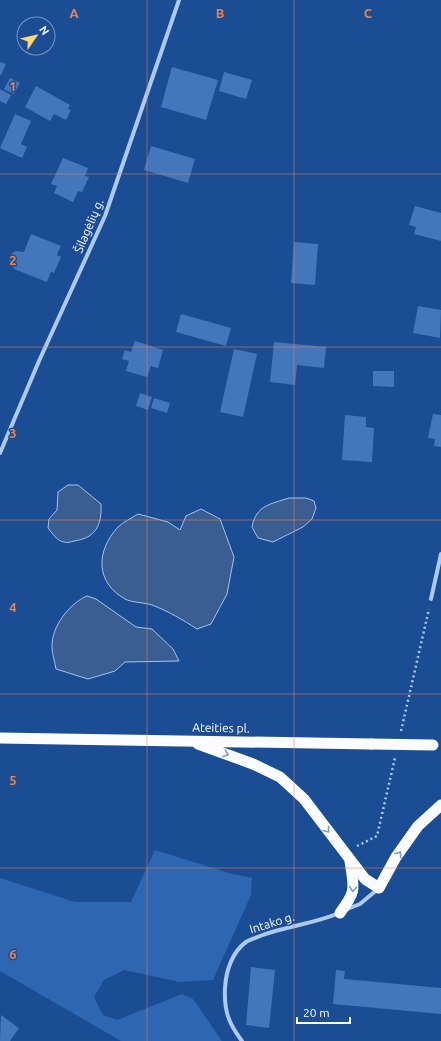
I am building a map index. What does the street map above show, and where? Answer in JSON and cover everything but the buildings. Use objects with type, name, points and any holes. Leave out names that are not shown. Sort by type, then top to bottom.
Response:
[{"type":"highway","name":"Ateities pl.","points":[[0,738],[437,745]]},
{"type":"highway","points":[[189,741],[253,764],[280,778],[304,799],[365,879],[379,888],[396,857],[418,826],[441,805]]},
{"type":"highway","points":[[340,913],[352,896],[354,885],[350,861]]},
{"type":"street","name":"Šilagėlių g.","points":[[0,453],[39,361],[105,216],[179,0]]},
{"type":"street","points":[[431,599],[441,554]]},
{"type":"street","name":"Intako g.","points":[[242,1041],[231,1027],[224,1003],[226,979],[233,957],[246,941],[270,932],[328,918],[360,904],[379,888]]},
{"type":"shaded area","points":[[68,485],[78,485],[101,504],[101,511],[99,524],[92,534],[82,539],[66,542],[57,538],[48,528],[49,519],[57,510],[58,492]]},
{"type":"shaded area","points":[[289,498],[306,498],[314,501],[316,508],[312,519],[303,527],[273,542],[258,538],[252,527],[257,514],[265,506]]},
{"type":"shaded area","points":[[201,509],[220,519],[234,557],[227,594],[211,624],[197,629],[158,607],[125,599],[115,592],[108,584],[102,566],[106,546],[111,536],[120,525],[138,514],[168,522],[180,530],[186,516]]},
{"type":"shaded area","points":[[87,596],[96,599],[136,627],[152,629],[173,649],[179,661],[125,662],[115,671],[88,679],[56,669],[52,647],[58,624],[74,604]]},
{"type":"shaded area","points":[[155,850],[229,873],[252,878],[251,895],[213,980],[180,982],[124,970],[104,980],[94,997],[103,1015],[117,1020],[182,994],[193,999],[222,1041],[121,1041],[0,971],[0,878],[75,902],[131,902]]}]
